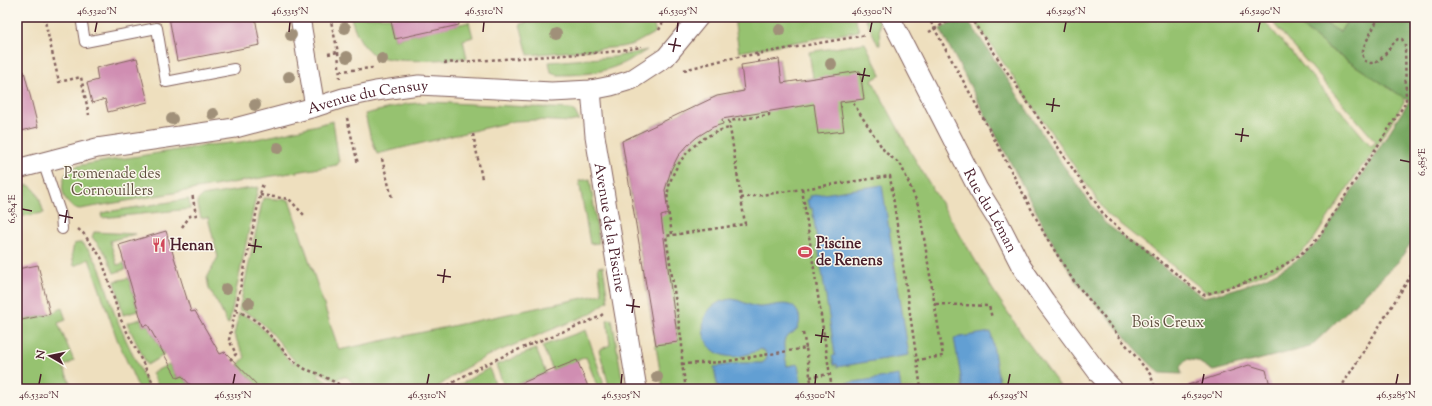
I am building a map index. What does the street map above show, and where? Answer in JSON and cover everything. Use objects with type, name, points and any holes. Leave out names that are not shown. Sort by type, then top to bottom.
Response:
[{"type":"street","points":[[300,17],[315,107]]},
{"type":"street","name":"Avenue du Censuy","points":[[17,169],[97,148],[235,128],[376,90],[419,84],[571,92],[611,86],[631,80],[666,57],[699,17]]},
{"type":"street","name":"Rue du Léman","points":[[890,17],[978,189],[998,221],[1021,266],[1099,374],[1114,389]]},
{"type":"street","name":"Avenue de la Piscine","points":[[591,90],[595,136],[637,389]]},
{"type":"lane","points":[[81,17],[85,42],[156,28],[166,82],[234,69]]},
{"type":"lane","points":[[43,162],[61,214],[62,230]]},
{"type":"path","points":[[44,17],[59,82],[81,77],[89,115]]},
{"type":"path","points":[[928,17],[1045,235],[1073,280],[1150,374],[1156,389]]},
{"type":"path","points":[[929,32],[956,17]]},
{"type":"path","points":[[970,17],[1106,218],[1203,295],[1244,284],[1267,275],[1288,263],[1309,248],[1318,238],[1406,102],[1405,45],[1402,39],[1398,39],[1394,42],[1388,51],[1376,63],[1372,64],[1364,60],[1362,53],[1365,44],[1380,17]]},
{"type":"path","points":[[677,71],[757,54],[866,35]]},
{"type":"path","points":[[439,64],[609,52],[647,46]]},
{"type":"path","points":[[757,54],[759,62]]},
{"type":"path","points":[[340,71],[377,68]]},
{"type":"path","points":[[853,103],[885,152],[900,165],[919,207],[944,356],[917,360]]},
{"type":"path","points":[[686,389],[682,364],[682,344],[666,236],[745,224],[729,121],[769,115],[769,112]]},
{"type":"path","points":[[672,234],[668,192],[672,174],[680,160],[700,142],[716,132],[730,128]]},
{"type":"path","points":[[473,134],[482,179]]},
{"type":"path","points":[[382,159],[392,198]]},
{"type":"path","points":[[741,198],[890,176],[921,389]]},
{"type":"path","points":[[230,360],[236,354],[229,340],[263,182]]},
{"type":"path","points":[[802,189],[832,389]]},
{"type":"path","points":[[182,227],[190,216],[196,215],[192,193]]},
{"type":"path","points":[[260,194],[289,199],[304,215]]},
{"type":"path","points":[[61,214],[83,233],[100,257],[120,318],[156,389]]},
{"type":"path","points":[[1340,389],[1415,269]]},
{"type":"path","points":[[443,389],[462,376],[493,361],[599,317],[622,298]]},
{"type":"path","points":[[936,304],[989,306],[992,318]]},
{"type":"path","points":[[236,311],[249,316],[260,324],[290,359],[304,369],[319,374],[344,387],[345,389]]},
{"type":"path","points":[[803,333],[812,389]]},
{"type":"path","points":[[682,364],[723,362],[806,348]]},
{"type":"path","points":[[810,377],[830,374]]},
{"type":"green space","points":[[351,17],[390,17],[395,39],[469,22],[473,37],[463,40],[467,58],[417,61],[390,59],[379,56],[367,49],[358,36]]},
{"type":"green space","points":[[545,17],[651,17],[656,32],[634,44],[621,47],[528,55],[520,24]]},
{"type":"green space","points":[[735,17],[855,17],[859,31],[739,52]]},
{"type":"green space","points":[[865,17],[878,17],[880,45],[878,45]]},
{"type":"green space","name":"Bois Creux","points":[[959,17],[966,17],[1055,154],[1105,223],[1203,297],[1235,289],[1266,277],[1296,261],[1309,251],[1321,239],[1409,101],[1330,49],[1290,17],[1315,17],[1340,32],[1350,17],[1415,17],[1415,237],[1398,262],[1310,347],[1213,371],[1197,361],[1187,359],[1180,367],[1182,374],[1160,373],[1148,362],[1078,284],[1055,247],[940,29]]},
{"type":"green space","points":[[972,17],[1261,17],[1371,146],[1376,142],[1268,17],[1290,17],[1330,49],[1404,97],[1404,102],[1366,163],[1362,166],[1312,242],[1304,250],[1284,264],[1263,274],[1218,290],[1206,292],[1107,214]]},
{"type":"green space","points":[[1315,17],[1350,17],[1340,32]]},
{"type":"green space","name":"Piscine de Renens","points":[[865,43],[881,75],[872,80],[913,156],[993,290],[1026,340],[1062,389],[663,389],[622,141],[717,96],[744,91],[741,65],[779,59],[783,83],[813,78],[809,52]]},
{"type":"green space","points":[[647,50],[615,67],[583,74],[558,75],[551,72],[549,62],[614,57]]},
{"type":"green space","points":[[430,102],[570,109],[575,112],[579,120],[570,122],[537,120],[514,121],[377,154],[365,114],[407,104]]},
{"type":"green space","name":"Promenade des Cornouillers","points":[[333,121],[339,162],[337,165],[80,209],[74,208],[66,200],[64,195],[64,178],[70,170],[81,165],[210,145],[241,142]]},
{"type":"green space","points":[[590,179],[599,243],[590,244],[579,181]]},
{"type":"green space","name":"Promenade des Cornouillers","points":[[28,185],[37,193],[44,213],[17,217],[17,189]]},
{"type":"green space","points":[[258,187],[229,324],[227,323],[209,289],[207,278],[218,257],[208,218],[201,218],[197,201],[202,196]]},
{"type":"green space","points":[[263,198],[289,200],[339,350],[602,294],[598,267],[603,266],[608,301],[590,314],[487,356],[460,371],[435,389],[354,389],[353,383],[347,377],[340,377],[336,381],[319,372],[318,376],[334,384],[334,389],[272,389],[263,384],[259,387],[238,365],[245,357],[234,335],[239,313],[251,319],[261,328],[294,364],[294,360],[263,324],[248,313],[239,310]]},
{"type":"green space","points":[[189,199],[190,209],[102,218],[101,214],[106,212]]},
{"type":"green space","points":[[94,232],[135,234],[110,241],[117,265],[124,263],[126,269],[114,273],[106,254],[92,237]]},
{"type":"green space","points":[[82,243],[96,260],[118,322],[149,389],[139,389],[117,339],[89,259],[74,266],[72,254],[74,244]]},
{"type":"green space","points":[[129,278],[138,311],[123,315],[115,281]]},
{"type":"green space","points":[[62,308],[66,320],[58,323],[74,361],[63,367],[73,389],[17,389],[17,321],[50,314]]},
{"type":"green space","points":[[141,319],[143,326],[148,325],[164,355],[147,365],[127,323]]},
{"type":"green space","points":[[612,319],[624,389],[610,389],[599,350],[610,345],[607,320]]},
{"type":"green space","points":[[586,330],[603,381],[603,385],[601,387],[599,387],[596,383],[586,357],[553,370],[542,346]]},
{"type":"green space","points":[[536,349],[546,373],[505,389],[496,365]]},
{"type":"green space","points":[[169,364],[177,378],[182,376],[189,384],[184,389],[159,388],[152,373]]},
{"type":"green space","points":[[489,368],[497,389],[452,389]]},
{"type":"water","points":[[882,185],[909,355],[837,367],[837,364],[834,365],[832,356],[835,355],[812,208],[809,208],[807,200],[810,199],[810,196]]},
{"type":"water","points":[[732,299],[758,307],[787,304],[796,309],[800,320],[799,324],[795,331],[785,339],[784,348],[787,366],[798,364],[802,389],[718,389],[714,367],[741,363],[762,363],[767,358],[765,351],[760,349],[739,356],[723,355],[711,348],[705,338],[703,325],[707,313],[717,304]]},
{"type":"water","points":[[991,332],[1000,389],[963,389],[954,338]]},
{"type":"water","points":[[899,375],[901,389],[841,389],[841,384]]},
{"type":"building","points":[[169,17],[255,17],[260,45],[177,61]]},
{"type":"building","points":[[390,17],[458,17],[459,25],[395,39]]},
{"type":"building","points":[[137,58],[148,102],[108,112],[105,99],[92,103],[87,83],[98,80],[96,68]]},
{"type":"building","points":[[779,59],[782,83],[860,71],[864,99],[840,102],[844,131],[818,134],[814,104],[722,119],[723,124],[713,127],[697,137],[678,156],[671,170],[665,190],[668,214],[661,216],[678,342],[656,345],[622,141],[717,96],[744,91],[741,65]]},
{"type":"building","points":[[24,71],[38,127],[17,132],[17,72]]},
{"type":"building","points":[[166,231],[191,312],[195,311],[220,354],[225,352],[261,389],[194,389],[182,376],[177,378],[148,325],[143,326],[119,245]]},
{"type":"building","points":[[38,265],[50,314],[17,321],[17,269]]},
{"type":"building","points":[[577,360],[589,389],[508,389],[550,371]]},
{"type":"building","points":[[1249,365],[1266,370],[1271,389],[1188,389],[1188,385]]},
{"type":"place","name":"Henan","points":[[159,245]]},
{"type":"place","name":"Piscine de Renens","points":[[805,252]]}]
